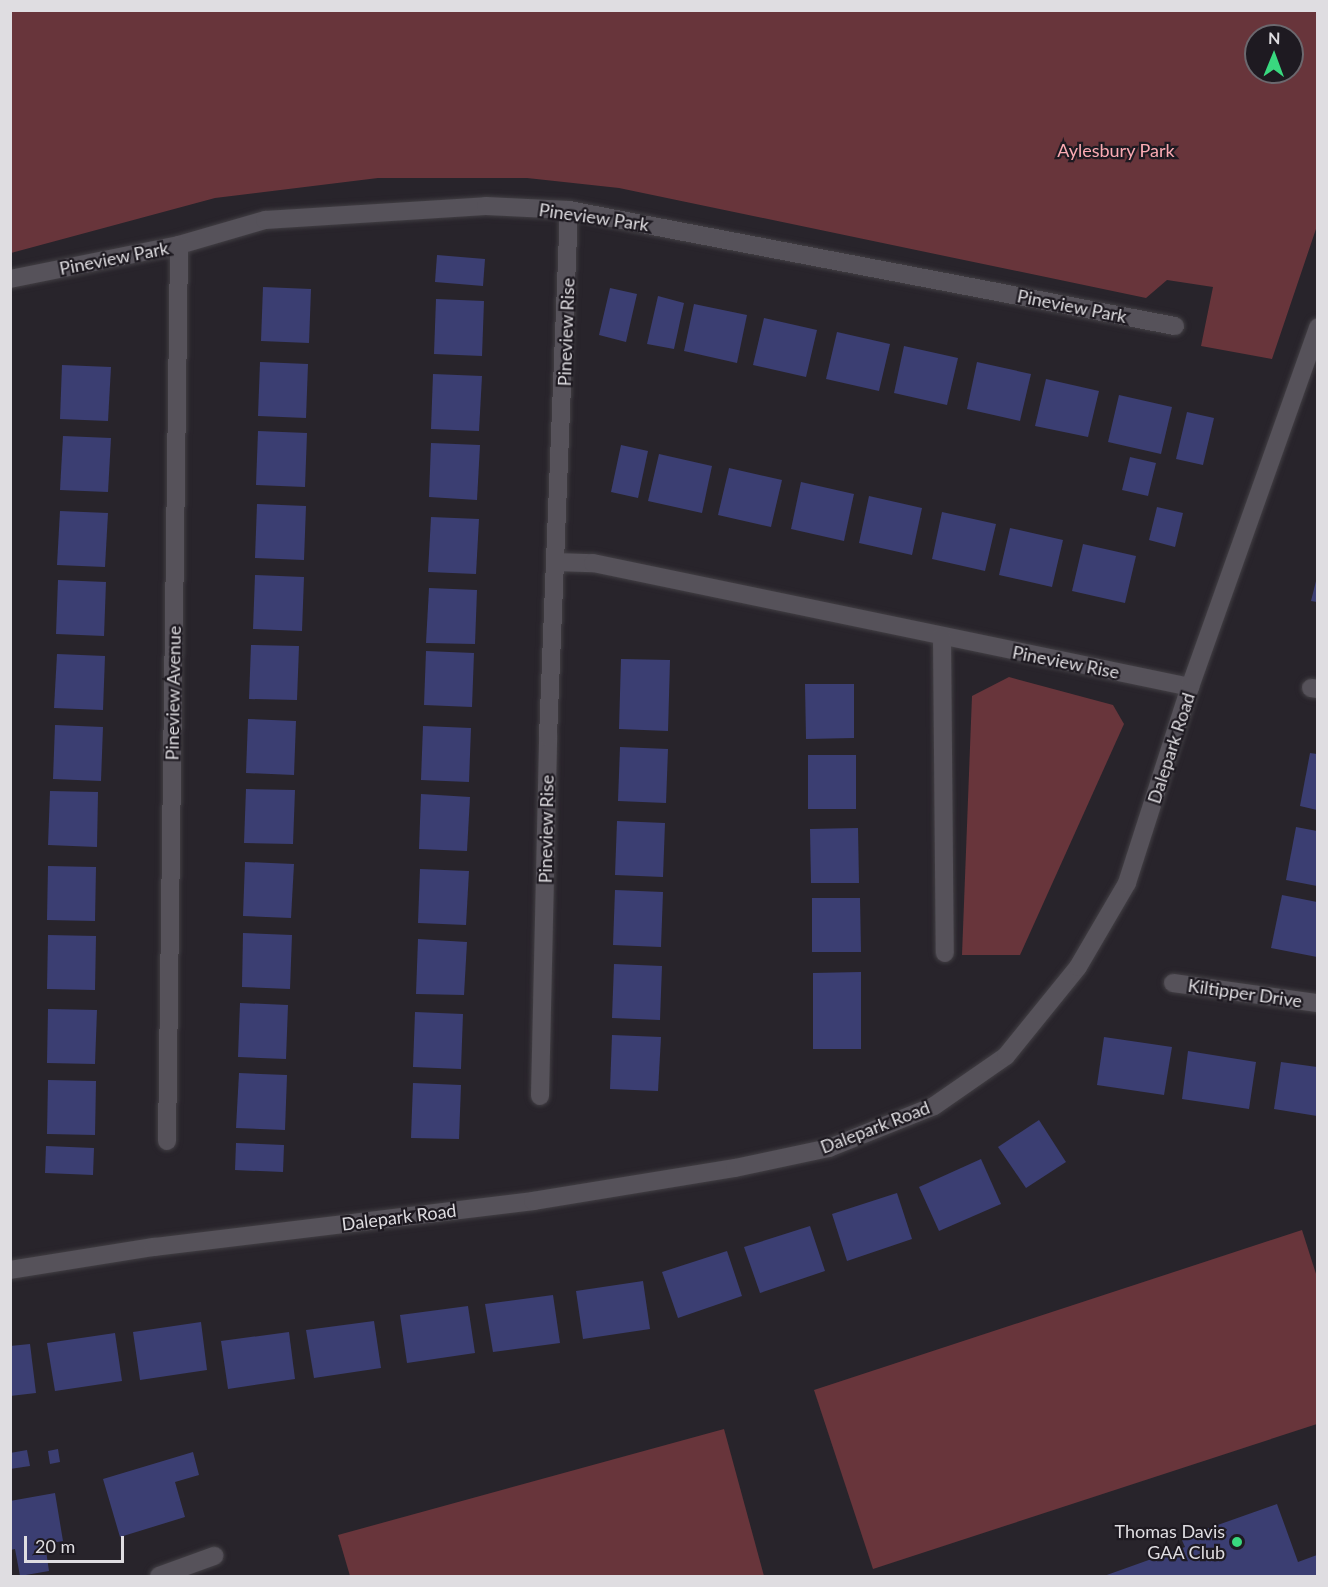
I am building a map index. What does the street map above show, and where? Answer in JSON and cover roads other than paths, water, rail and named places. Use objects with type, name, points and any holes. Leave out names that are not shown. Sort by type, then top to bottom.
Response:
[{"type":"street","name":"Pineview Park","points":[[10,279],[179,245],[277,219],[486,206],[569,210],[1175,326]]},
{"type":"street","name":"Pineview Rise","points":[[540,1096],[555,562],[569,210]]},
{"type":"street","name":"Pineview Avenue","points":[[167,1141],[179,245]]},
{"type":"street","name":"Dalepark Road","points":[[10,1270],[154,1247],[533,1201],[735,1168],[829,1148],[934,1106],[1006,1056],[1046,1010],[1104,927],[1127,883],[1190,687],[1317,327]]},
{"type":"street","name":"Pineview Rise","points":[[555,562],[593,563],[1190,687]]},
{"type":"street","points":[[942,637],[945,953]]},
{"type":"street","name":"Kiltipper Drive","points":[[1173,982],[1317,1003]]},
{"type":"street","points":[[159,1576],[214,1556]]},
{"type":"place","name":"Thomas Davis GAA Club","points":[[1237,1542]]},
{"type":"park label","name":"Aylesbury Park","points":[[1116,150]]}]
